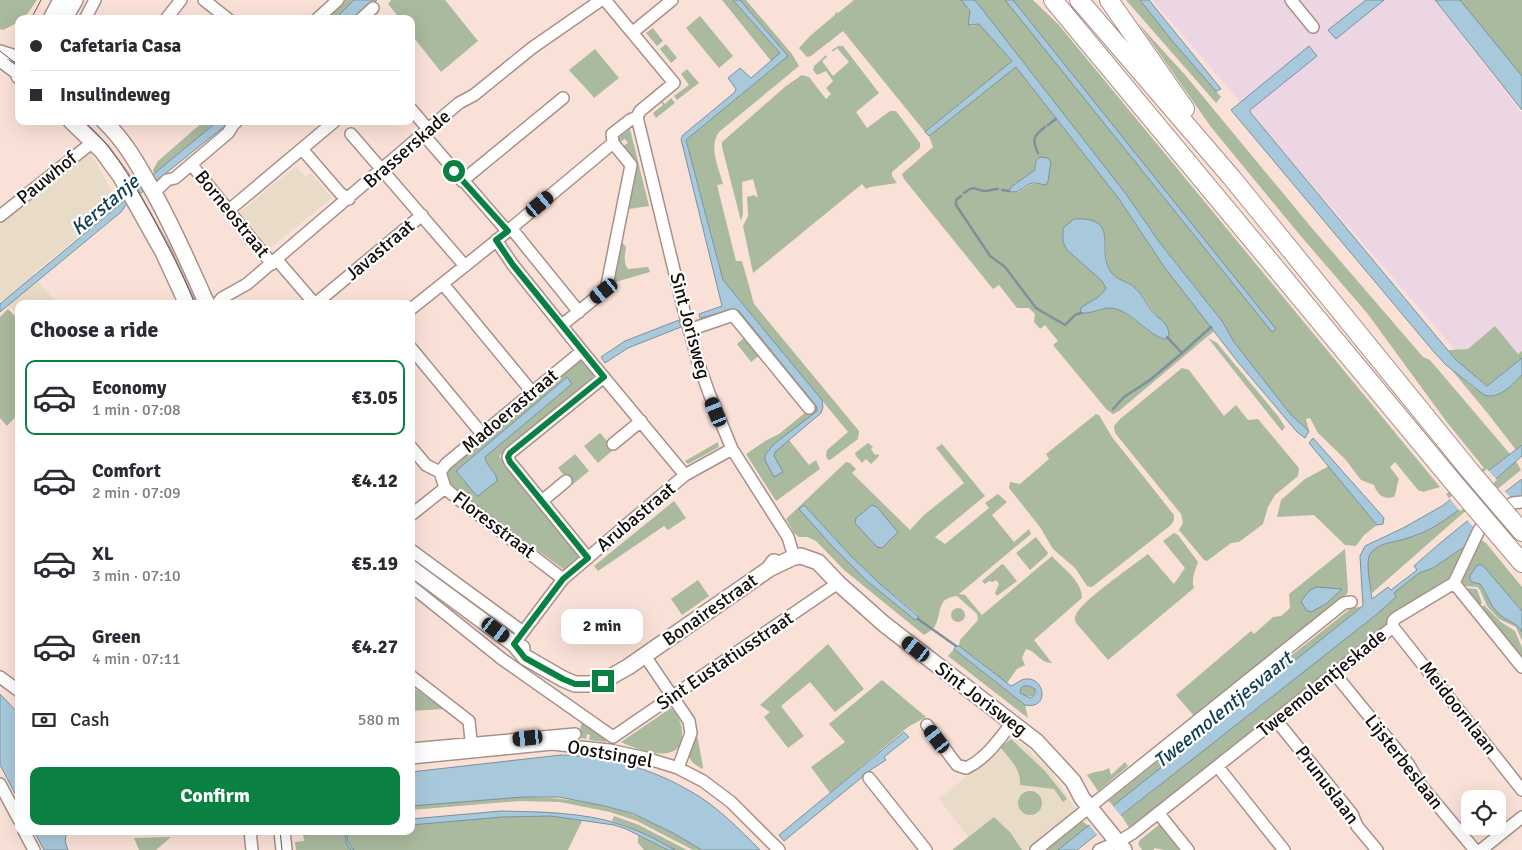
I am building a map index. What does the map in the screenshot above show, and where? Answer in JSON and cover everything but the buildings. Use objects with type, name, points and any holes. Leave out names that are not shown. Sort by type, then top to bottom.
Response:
[{"type":"highway","points":[[1079,0],[1232,178],[1470,471],[1522,532]]},
{"type":"highway","points":[[1109,0],[1148,53],[1232,178]]},
{"type":"highway","points":[[1053,2],[1522,563]]},
{"type":"main road","points":[[53,15],[61,0]]},
{"type":"main road","points":[[66,15],[75,0]]},
{"type":"main road","points":[[76,125],[94,141],[118,172],[162,252],[185,300]]},
{"type":"main road","points":[[108,125],[127,147],[152,184],[205,300]]},
{"type":"main road","name":"Sint Jorisweg","points":[[793,553],[803,547],[815,553],[818,562],[838,583],[884,624],[1037,742],[1073,781],[1082,798],[1096,808],[1125,845]]},
{"type":"main road","name":"Bonairestraat","points":[[415,571],[519,638],[540,666],[575,684],[588,684],[603,681],[628,668],[769,569],[775,560],[793,553]]},
{"type":"main road","points":[[282,835],[284,850]]},
{"type":"street","points":[[91,15],[95,0]]},
{"type":"street","points":[[169,15],[181,0]]},
{"type":"street","points":[[204,0],[223,15]]},
{"type":"street","points":[[322,15],[337,0]]},
{"type":"street","name":"Brasserskade","points":[[220,300],[247,284],[275,262],[426,131],[532,48],[601,0]]},
{"type":"street","points":[[562,325],[604,291],[607,285],[631,170],[629,161],[613,143],[612,134],[637,117],[640,110],[674,83],[605,0]]},
{"type":"street","points":[[633,32],[672,0]]},
{"type":"street","points":[[1291,0],[1313,27]]},
{"type":"street","points":[[365,15],[373,8]]},
{"type":"street","points":[[0,50],[15,56]]},
{"type":"street","points":[[0,61],[15,72]]},
{"type":"street","points":[[462,180],[563,98]]},
{"type":"street","points":[[415,115],[462,180],[509,230],[579,312]]},
{"type":"street","name":"Sint Jorisweg","points":[[637,117],[689,330],[708,393],[732,449],[774,513],[788,537],[793,553]]},
{"type":"street","points":[[152,184],[174,178],[228,133],[233,125]]},
{"type":"street","points":[[229,210],[330,125]]},
{"type":"street","points":[[351,134],[465,266]]},
{"type":"street","name":"Pauwhof","points":[[0,216],[94,141]]},
{"type":"street","points":[[415,306],[613,143]]},
{"type":"street","points":[[302,149],[340,193],[348,199]]},
{"type":"street","name":"Borneostraat","points":[[191,164],[229,210],[311,300]]},
{"type":"street","name":"Javastraat","points":[[320,300],[422,215]]},
{"type":"street","points":[[496,240],[513,265],[582,351],[685,475]]},
{"type":"street","points":[[443,284],[532,392]]},
{"type":"street","points":[[689,330],[733,316],[809,408]]},
{"type":"street","name":"Madoerastraat","points":[[440,472],[446,464],[582,351]]},
{"type":"street","points":[[415,353],[482,434]]},
{"type":"street","points":[[588,558],[510,462],[508,457],[510,453],[604,377]]},
{"type":"street","points":[[613,444],[641,421]]},
{"type":"street","name":"Arubastraat","points":[[519,638],[563,579],[685,475],[732,449]]},
{"type":"street","name":"Floresstraat","points":[[415,452],[426,465],[440,472],[445,488],[563,579]]},
{"type":"street","points":[[542,502],[566,481]]},
{"type":"street","points":[[415,512],[445,488]]},
{"type":"street","points":[[1522,502],[1512,503],[1494,515],[1479,530],[1454,583],[1522,667]]},
{"type":"street","points":[[415,553],[519,638]]},
{"type":"street","name":"Sint Eustatiusstraat","points":[[613,737],[838,583]]},
{"type":"street","name":"Tweemolentjeskade","points":[[1099,850],[1125,845],[1159,814],[1392,627],[1393,621],[1396,618],[1454,583]]},
{"type":"street","points":[[415,589],[502,659],[613,737],[609,750]]},
{"type":"street","points":[[1036,850],[1096,808],[1344,603],[1351,602]]},
{"type":"street","name":"Meidoornlaan","points":[[1392,627],[1522,790]]},
{"type":"street","points":[[645,656],[691,727],[691,733],[678,768]]},
{"type":"street","name":"Lijsterbeslaan","points":[[1334,673],[1409,765],[1419,783],[1475,850]]},
{"type":"street","points":[[0,677],[15,688]]},
{"type":"street","points":[[415,679],[469,721],[472,748]]},
{"type":"street","points":[[573,740],[581,714]]},
{"type":"street","name":"Prunuslaan","points":[[1276,720],[1348,808],[1357,826],[1377,850]]},
{"type":"street","points":[[926,725],[957,766],[966,768],[982,758],[1012,723]]},
{"type":"street","name":"Oostsingel","points":[[415,749],[552,744],[573,740],[678,768],[703,781],[731,802],[779,850]]},
{"type":"street","name":"Oostsingel","points":[[415,757],[472,748]]},
{"type":"street","points":[[1218,767],[1284,850]]},
{"type":"street","points":[[869,778],[926,850]]},
{"type":"street","points":[[0,784],[15,812]]},
{"type":"street","points":[[1159,814],[1188,850]]},
{"type":"street","points":[[1481,850],[1522,817]]},
{"type":"street","points":[[26,835],[34,850]]},
{"type":"street","points":[[250,835],[252,850]]},
{"type":"shaded area","points":[[1152,0],[1434,0],[1522,113],[1522,359],[1485,384]]},
{"type":"shaded area","points":[[90,151],[118,204],[33,274],[54,300],[15,300],[15,312],[3,299],[0,301],[0,224]]},
{"type":"shaded area","points":[[296,166],[305,177],[311,173],[332,198],[270,248],[240,212]]},
{"type":"shaded area","points":[[1013,736],[1050,770],[1077,811],[1026,850],[969,838],[939,799]]},
{"type":"green space","points":[[0,0],[37,0],[26,15],[15,15],[15,24],[3,30],[0,29]]},
{"type":"green space","points":[[343,0],[354,0],[339,15],[327,15]]},
{"type":"green space","points":[[391,0],[445,0],[478,41],[441,72],[415,39],[415,15],[397,15],[388,4]]},
{"type":"green space","points":[[722,0],[733,0],[771,42],[737,0],[746,0],[792,54],[799,66],[719,132],[714,144],[714,151],[723,184],[717,185],[736,261],[742,261],[754,304],[859,431],[858,439],[830,460],[827,459],[827,450],[848,432],[723,280],[686,139],[753,83],[780,53],[771,61]]},
{"type":"green space","points":[[854,0],[961,0],[970,11],[971,26],[979,24],[1012,61],[925,132],[843,31],[811,56],[807,57],[799,48],[836,12],[838,13]]},
{"type":"green space","points":[[975,0],[1033,0],[1058,24],[1440,487],[1423,492],[1418,490],[1395,462],[1390,467],[1399,479],[1395,495],[1390,498],[1384,497],[1379,494],[1374,485],[1361,480],[1345,459],[1318,433],[1310,418],[1306,419],[1309,431],[1291,415],[1234,342],[1222,321],[1160,243],[1126,194]]},
{"type":"green space","points":[[1126,0],[1143,0],[1221,97],[1216,103]]},
{"type":"green space","points":[[1451,0],[1522,0],[1522,84]]},
{"type":"green space","points":[[700,16],[733,56],[719,68],[686,28]]},
{"type":"green space","points":[[1138,23],[1186,76],[1311,227],[1423,357],[1430,360],[1510,454],[1450,500],[1446,494],[1484,468],[1446,421],[1367,313],[1211,127]]},
{"type":"green space","points":[[653,28],[663,41],[657,46],[646,33]]},
{"type":"green space","points":[[666,44],[677,58],[671,63],[660,49]]},
{"type":"green space","points":[[838,46],[843,46],[879,93],[856,112],[867,128],[890,111],[896,111],[920,143],[920,148],[892,172],[892,176],[897,183],[866,189],[862,184],[753,273],[743,226],[748,216],[747,197],[754,195],[758,198],[753,179],[742,182],[743,214],[741,221],[722,142],[786,86],[802,75],[809,77],[826,99],[831,94],[826,88],[833,81],[826,71],[817,75],[813,70],[814,66],[826,55],[827,57],[822,61],[833,76],[849,62],[837,48],[833,52],[832,50]]},
{"type":"green space","points":[[595,49],[619,78],[594,98],[569,70]]},
{"type":"green space","points":[[1016,67],[1119,199],[1165,268],[1214,331],[1119,411],[1113,414],[1107,410],[1053,345],[1058,341],[1045,325],[1040,329],[1034,322],[1035,314],[1029,308],[1017,308],[999,285],[993,289],[904,179],[902,174],[933,147],[929,136]],"holes":[[[1040,157],[1037,183],[1029,185],[1018,192],[1009,190],[1035,170],[1037,159]],[[1085,219],[1095,222],[1101,227],[1104,233],[1107,264],[1111,272],[1118,279],[1133,286],[1139,292],[1166,326],[1169,336],[1166,339],[1155,335],[1125,313],[1114,308],[1081,313],[1101,296],[1106,288],[1102,281],[1080,261]]]},
{"type":"green space","points":[[687,69],[699,83],[677,100],[674,96],[689,85],[681,74]]},
{"type":"green space","points":[[671,98],[675,103],[656,118],[653,113],[663,105],[660,101],[665,104]]},
{"type":"green space","points":[[199,125],[213,125],[154,174],[153,170],[158,161]]},
{"type":"green space","points":[[630,129],[649,206],[629,209],[637,163],[623,146],[628,143],[625,139],[620,142],[617,139]]},
{"type":"green space","points":[[620,240],[626,247],[626,267],[628,269],[648,267],[650,272],[612,283]]},
{"type":"green space","points":[[8,309],[15,316],[15,417],[7,426],[0,418],[0,317]]},
{"type":"green space","points":[[734,309],[739,311],[817,407],[817,411],[768,450],[783,472],[773,456],[789,440],[809,465],[816,460],[820,469],[776,501],[746,454],[779,434],[811,408],[735,314],[697,324],[695,320]]},
{"type":"green space","points":[[1495,326],[1518,354],[1522,351],[1522,358],[1487,386],[1456,360],[1448,350],[1468,349]]},
{"type":"green space","points":[[745,337],[760,355],[751,362],[737,344]]},
{"type":"green space","points":[[1208,338],[1217,343],[1278,416],[1285,427],[1282,431]]},
{"type":"green space","points":[[578,356],[594,376],[499,456],[579,552],[580,557],[566,571],[465,498],[449,484],[443,470]],"holes":[[[572,384],[485,457],[497,481],[478,495],[456,471]]]},
{"type":"green space","points":[[1182,368],[1189,370],[1224,416],[1236,405],[1248,420],[1258,419],[1299,468],[1298,476],[1275,495],[1268,507],[1263,524],[1239,542],[1231,543],[1207,561],[1204,560],[1179,530],[1183,523],[1181,514],[1115,433],[1114,426]]},
{"type":"green space","points":[[1450,368],[1474,388],[1495,396],[1504,391],[1522,375],[1522,445],[1516,450]]},
{"type":"green space","points":[[1096,414],[1099,415],[1112,437],[1174,515],[1174,520],[1171,525],[1092,587],[1087,586],[1075,568],[1053,549],[1040,527],[1009,488],[1010,482],[1020,484],[1049,459],[1046,454]]},
{"type":"green space","points":[[600,433],[614,449],[598,463],[584,446]]},
{"type":"green space","points":[[718,442],[719,447],[688,464],[685,461]]},
{"type":"green space","points":[[868,443],[873,447],[871,449],[875,455],[878,454],[879,456],[871,464],[866,459],[862,463],[855,453]]},
{"type":"green space","points":[[942,444],[985,496],[935,537],[945,544],[989,508],[985,503],[998,494],[1007,502],[992,515],[1014,542],[1029,529],[1031,534],[959,594],[965,595],[982,615],[1052,556],[1071,575],[1081,592],[1082,598],[1034,640],[1052,663],[1044,661],[1026,649],[1022,658],[1025,665],[1017,669],[1007,683],[959,646],[960,640],[978,620],[977,614],[957,596],[946,599],[943,602],[935,626],[924,635],[844,570],[816,541],[807,537],[799,537],[794,533],[786,519],[846,462],[856,469],[852,473],[910,530],[924,515],[964,483],[936,448]],"holes":[[[804,505],[880,584],[918,615],[915,620],[867,581],[832,546],[800,509]]]},
{"type":"green space","points":[[575,454],[589,471],[572,485],[558,468]]},
{"type":"green space","points":[[1516,461],[1521,470],[1462,514],[1372,593],[1368,574],[1368,559],[1373,551],[1384,544],[1418,535],[1445,520]]},
{"type":"green space","points":[[1329,466],[1377,525],[1364,535],[1356,546],[1345,545],[1314,515],[1277,517],[1281,500],[1305,479]]},
{"type":"green space","points":[[674,501],[686,518],[668,530],[664,526],[598,571],[594,566]]},
{"type":"green space","points":[[1174,533],[1178,535],[1198,562],[1193,578],[1194,588],[1108,660],[1076,623],[1076,615],[1097,592],[1148,554],[1174,584],[1185,568],[1163,541]]},
{"type":"green space","points":[[1036,537],[1048,553],[1030,570],[1016,553]]},
{"type":"green space","points":[[1480,539],[1486,543],[1522,587],[1522,611],[1485,568],[1472,582],[1480,584],[1494,608],[1502,616],[1519,626],[1522,632],[1522,641],[1516,627],[1499,619],[1487,606],[1477,587],[1462,584],[1462,578]]},
{"type":"green space","points":[[1464,547],[1446,584],[1130,829],[1121,815],[1396,596],[1393,593],[1419,572],[1433,568]]},
{"type":"green space","points":[[1345,549],[1347,594],[1194,716],[1176,695],[1251,631],[1254,634],[1273,617],[1281,616],[1290,608],[1289,594]]},
{"type":"green space","points":[[1002,564],[1017,581],[997,596],[995,593],[999,584],[996,580],[985,584],[982,581]]},
{"type":"green space","points":[[698,580],[709,596],[682,615],[671,599]]},
{"type":"green space","points":[[1465,588],[1477,589],[1482,603],[1479,606]]},
{"type":"green space","points":[[1484,605],[1501,622],[1515,631],[1522,648],[1522,660],[1481,608]]},
{"type":"green space","points":[[1363,606],[1114,806],[1108,801],[1350,609]]},
{"type":"green space","points":[[955,608],[961,608],[965,615],[961,622],[955,622],[951,618],[951,612]]},
{"type":"green space","points":[[828,644],[864,689],[835,712],[810,682],[781,706],[804,736],[788,748],[764,717],[770,712],[760,705]]},
{"type":"green space","points":[[954,649],[1025,705],[1028,718],[948,656]]},
{"type":"green space","points":[[882,680],[926,717],[908,727],[830,793],[811,767],[845,742],[829,724]]},
{"type":"green space","points":[[1024,686],[1035,689],[1033,696],[1026,697],[1020,693],[1021,688]]},
{"type":"green space","points":[[415,689],[444,709],[415,711]]},
{"type":"green space","points":[[671,708],[680,720],[682,728],[680,745],[674,751],[666,753],[647,752],[621,742]]},
{"type":"green space","points":[[582,722],[606,736],[606,742],[589,740],[590,735],[587,734],[586,739],[581,738],[579,733]]},
{"type":"green space","points":[[696,729],[702,769],[693,763],[688,756]]},
{"type":"green space","points":[[1011,739],[1045,771],[1067,799],[1063,802],[1054,789],[1020,785],[1017,769],[1000,747]]},
{"type":"green space","points":[[1125,762],[1128,766],[1098,791],[1087,775],[1109,768],[1111,775]]},
{"type":"green space","points":[[1030,791],[1039,794],[1042,803],[1039,812],[1030,815],[1021,812],[1018,803],[1021,794]]},
{"type":"green space","points":[[523,797],[571,800],[616,809],[638,817],[660,826],[702,850],[693,850],[637,821],[610,812],[560,802],[519,801],[415,810],[415,806]]},
{"type":"green space","points":[[501,811],[552,812],[583,817],[568,850],[296,850],[295,842],[304,841],[303,835],[415,835],[415,819]]},
{"type":"green space","points":[[614,816],[639,825],[687,850],[675,850],[627,826],[612,821]]},
{"type":"green space","points":[[994,817],[1010,832],[1022,850],[952,850]]},
{"type":"green space","points":[[1079,819],[1089,826],[1058,850],[1040,850]]},
{"type":"green space","points":[[1160,824],[1181,850],[1154,848],[1154,850],[1142,850],[1138,844],[1140,840]]},
{"type":"green space","points":[[638,835],[668,850],[644,850],[638,843]]},
{"type":"green space","points":[[171,837],[156,850],[139,850],[134,838]]},
{"type":"water","points":[[354,0],[377,0],[361,15],[339,15]]},
{"type":"water","points":[[733,0],[740,0],[788,56],[686,140],[723,280],[822,400],[823,407],[821,413],[775,452],[774,456],[783,472],[774,477],[765,460],[765,455],[774,444],[817,411],[817,407],[739,311],[734,309],[700,318],[699,314],[722,306],[681,139],[683,135],[735,92],[736,89],[728,78],[740,68],[751,78],[780,53]]},
{"type":"water","points":[[961,0],[975,0],[1126,194],[1160,243],[1222,321],[1234,342],[1291,415],[1309,431],[1305,438],[1297,432],[1237,361],[1165,268],[1119,199],[1016,67],[929,136],[925,132],[1012,61],[979,24],[968,25],[970,11]]},
{"type":"water","points":[[1005,0],[1013,0],[1276,329],[1272,332]]},
{"type":"water","points":[[1140,0],[1149,0],[1221,89],[1216,91],[1173,42]]},
{"type":"water","points":[[1366,0],[1384,0],[1336,39],[1328,30]]},
{"type":"water","points":[[1435,0],[1460,0],[1522,76],[1522,110]]},
{"type":"water","points":[[1309,46],[1317,56],[1250,110],[1250,112],[1456,360],[1487,386],[1522,358],[1522,375],[1500,394],[1484,395],[1446,365],[1231,110]]},
{"type":"water","points":[[213,125],[226,125],[126,205],[121,212],[0,312],[0,304]]},
{"type":"water","points":[[1040,157],[1048,158],[1051,162],[1046,185],[1033,183],[1016,192],[1009,191],[1011,187],[1035,170],[1037,159]]},
{"type":"water","points":[[1074,219],[1098,223],[1103,229],[1105,254],[1111,272],[1137,289],[1152,311],[1166,325],[1169,336],[1166,339],[1155,335],[1125,313],[1114,308],[1081,313],[1080,309],[1097,298],[1106,288],[1102,281],[1067,250],[1063,242],[1063,228]]},
{"type":"water","points":[[679,320],[681,327],[628,348],[605,363],[601,357],[625,341]]},
{"type":"water","points":[[567,377],[572,384],[485,457],[497,481],[478,496],[476,495],[456,471]]},
{"type":"water","points":[[1313,438],[1384,518],[1383,524],[1377,525],[1309,443]]},
{"type":"water","points":[[1522,445],[1522,456],[1476,497],[1451,516],[1421,533],[1373,550],[1368,563],[1372,599],[1388,587],[1391,590],[1417,570],[1414,566],[1467,521],[1522,479],[1522,498],[1474,529],[1464,547],[1433,568],[1419,573],[1394,593],[1396,597],[1376,615],[1077,850],[1058,850],[1363,606],[1360,556],[1365,546],[1403,528],[1442,506]]},
{"type":"water","points":[[804,505],[851,556],[919,617],[915,620],[867,581],[799,509]]},
{"type":"water","points":[[872,505],[877,507],[898,532],[882,548],[877,547],[855,523],[856,518]]},
{"type":"water","points":[[1477,565],[1482,565],[1485,568],[1522,611],[1522,632],[1518,626],[1496,611],[1480,584],[1472,582],[1470,576]]},
{"type":"water","points":[[1316,587],[1342,589],[1326,604],[1311,612],[1306,610],[1301,601],[1310,590]]},
{"type":"water","points":[[956,646],[959,646],[1011,686],[1024,679],[1037,683],[1042,693],[1038,703],[1025,705],[954,649]],"holes":[[[1029,686],[1035,689],[1034,695],[1030,698],[1020,693],[1021,688]]]},
{"type":"water","points":[[0,694],[15,710],[15,793],[0,765]]},
{"type":"water","points":[[904,732],[909,737],[884,757],[886,760],[872,769],[784,841],[779,835]]},
{"type":"water","points":[[561,755],[611,761],[660,776],[700,797],[718,810],[760,850],[702,850],[634,814],[559,797],[523,797],[415,806],[415,772]]},
{"type":"water","points":[[501,811],[560,813],[591,817],[626,826],[675,850],[668,850],[614,825],[551,816],[502,817],[415,825],[415,819]]},
{"type":"water","points":[[36,835],[66,835],[65,841],[68,850],[44,850]]},
{"type":"water","points":[[345,835],[354,850],[351,850],[346,843]]},
{"type":"pier","points":[[1487,469],[1497,480],[1460,511],[1449,498]]},
{"type":"pier","points":[[1504,490],[1515,502],[1476,531],[1466,518]]},
{"type":"pier","points":[[1112,805],[1122,817],[1098,836],[1088,823]]},
{"type":"waterway","points":[[1048,125],[1056,119]]},
{"type":"waterway","points":[[1038,153],[1034,141],[1038,133],[1045,127]]},
{"type":"waterway","points":[[964,193],[972,188],[984,191],[998,189]]},
{"type":"waterway","points":[[1002,190],[1009,191]]},
{"type":"waterway","points":[[961,196],[956,200],[956,205],[990,256],[1005,267],[1036,308],[1065,325],[1075,315],[1081,313]]},
{"type":"waterway","points":[[1167,337],[1182,353],[1211,327]]},
{"type":"waterway","points":[[1113,409],[1124,397],[1150,380],[1182,353]]},
{"type":"waterway","points":[[918,619],[956,646]]},
{"type":"tram line","points":[[33,15],[41,0]]},
{"type":"tram line","points":[[0,51],[15,63]]},
{"type":"tram line","points":[[88,125],[105,143],[130,179],[170,250],[193,300]]},
{"type":"tram line","points":[[280,835],[282,850]]},
{"type":"route","points":[[454,171],[508,231],[496,240],[513,265],[604,377],[510,453],[508,457],[510,462],[588,558],[563,579],[514,644],[525,658],[575,684],[603,681]]},
{"type":"water label","name":"Kerstanje","points":[[105,205]]},
{"type":"water label","name":"Tweemolentjesvaart","points":[[1223,710]]}]
